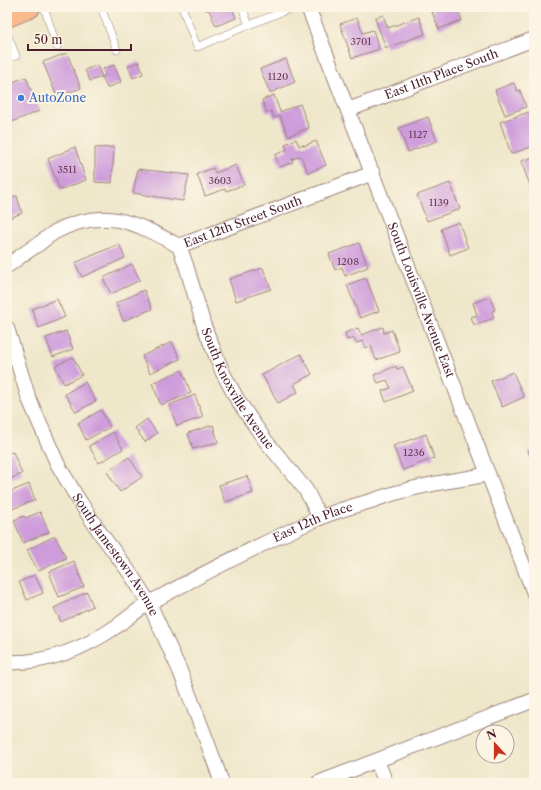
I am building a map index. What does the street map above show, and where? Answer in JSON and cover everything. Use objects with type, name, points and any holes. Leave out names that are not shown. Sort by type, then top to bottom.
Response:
[{"type":"main road","points":[[7,16],[29,7]]},
{"type":"street","name":"South Louisville Avenue East","points":[[308,7],[534,593]]},
{"type":"street","name":"East 11th Place South","points":[[348,110],[534,38]]},
{"type":"street","name":"East 12th Street South","points":[[7,266],[54,233],[72,224],[93,219],[115,219],[133,223],[179,246],[373,173]]},
{"type":"street","name":"South Knoxville Avenue","points":[[179,246],[204,326],[223,372],[237,399],[251,420],[306,490],[320,518]]},
{"type":"street","name":"South Jamestown Avenue","points":[[7,328],[29,398],[57,463],[101,534],[130,573],[149,603],[180,671],[222,783]]},
{"type":"street","name":"East 12th Place","points":[[7,662],[40,660],[59,656],[78,649],[116,627],[149,603],[266,542],[320,518],[398,492],[430,484],[474,478],[488,474]]},
{"type":"street","points":[[318,783],[534,700]]},
{"type":"street","points":[[377,761],[386,783]]},
{"type":"lane","points":[[44,7],[57,47]]},
{"type":"lane","points":[[101,7],[117,50]]},
{"type":"lane","points":[[182,7],[197,47],[294,7]]},
{"type":"lane","points":[[242,7],[248,25]]},
{"type":"lane","points":[[272,7],[274,14]]},
{"type":"lane","points":[[7,33],[16,56],[7,59]]},
{"type":"building","points":[[205,7],[232,7],[236,18],[216,26],[209,10],[206,10]]},
{"type":"building","points":[[432,7],[457,7],[462,20],[439,29],[432,12],[434,12]]},
{"type":"building","points":[[478,7],[491,7],[480,11]]},
{"type":"building","points":[[383,15],[388,28],[419,17],[425,34],[386,48],[375,18]]},
{"type":"building","points":[[357,18],[363,33],[373,30],[379,49],[352,58],[340,24]]},
{"type":"building","points":[[67,53],[81,88],[57,97],[43,62]]},
{"type":"building","points":[[286,59],[295,82],[270,93],[260,69]]},
{"type":"building","points":[[139,62],[143,74],[133,78],[128,66]]},
{"type":"building","points":[[97,65],[102,77],[90,81],[85,70]]},
{"type":"building","points":[[114,65],[121,82],[107,88],[102,77],[105,76],[103,69]]},
{"type":"building","name":"AutoZone","points":[[26,77],[39,111],[7,124],[7,84]]},
{"type":"building","points":[[514,83],[517,91],[520,90],[526,107],[505,115],[495,90]]},
{"type":"building","points":[[274,95],[280,112],[300,104],[309,128],[288,136],[280,116],[274,118],[271,111],[267,113],[262,100]]},
{"type":"building","points":[[529,112],[534,127],[534,146],[511,154],[500,122]]},
{"type":"building","points":[[428,117],[437,141],[408,152],[399,128]]},
{"type":"building","points":[[296,139],[299,146],[303,144],[304,146],[316,141],[326,165],[308,173],[301,156],[292,159],[293,162],[280,167],[275,155],[287,150],[285,144]]},
{"type":"building","points":[[75,147],[86,180],[60,190],[48,159]]},
{"type":"building","points":[[114,147],[112,183],[95,182],[95,148]]},
{"type":"building","points":[[534,157],[534,187],[531,188],[521,161]]},
{"type":"building","points":[[236,165],[244,185],[226,191],[225,189],[205,196],[197,174],[213,168],[215,173]]},
{"type":"building","points":[[138,169],[189,175],[183,201],[133,193]]},
{"type":"building","points":[[450,183],[460,209],[427,221],[417,195]]},
{"type":"building","points":[[7,194],[8,197],[17,196],[22,213],[7,219]]},
{"type":"building","points":[[459,222],[468,248],[450,255],[441,229]]},
{"type":"building","points":[[359,243],[368,267],[345,276],[342,267],[335,270],[329,254]]},
{"type":"building","points":[[119,244],[125,258],[82,277],[75,263]]},
{"type":"building","points":[[132,264],[140,280],[111,294],[103,278]]},
{"type":"building","points":[[263,268],[271,289],[236,301],[229,279]]},
{"type":"building","points":[[366,278],[379,311],[360,318],[347,285]]},
{"type":"building","points":[[144,290],[152,309],[123,321],[116,303]]},
{"type":"building","points":[[490,297],[495,310],[492,311],[494,318],[474,325],[471,317],[477,315],[473,303]]},
{"type":"building","points":[[57,299],[65,317],[39,328],[32,309]]},
{"type":"building","points":[[383,327],[384,333],[392,330],[400,352],[376,360],[371,346],[365,348],[363,341],[356,343],[354,338],[347,340],[345,333],[358,328],[361,335]]},
{"type":"building","points":[[66,331],[73,349],[53,357],[46,338]]},
{"type":"building","points":[[172,342],[180,359],[150,373],[142,356]]},
{"type":"building","points":[[301,354],[312,374],[294,384],[298,392],[278,403],[262,375]]},
{"type":"building","points":[[73,357],[82,375],[64,384],[55,366]]},
{"type":"building","points":[[396,366],[397,369],[403,367],[413,391],[386,402],[382,391],[391,388],[387,380],[378,383],[374,375]]},
{"type":"building","points":[[182,370],[191,393],[161,405],[152,383]]},
{"type":"building","points":[[513,372],[524,397],[502,407],[491,381]]},
{"type":"building","points":[[85,382],[96,401],[76,412],[65,394]]},
{"type":"building","points":[[195,395],[203,417],[177,426],[169,405]]},
{"type":"building","points":[[101,410],[110,427],[86,440],[78,423]]},
{"type":"building","points":[[147,419],[157,433],[145,442],[135,428]]},
{"type":"building","points":[[213,425],[218,442],[193,449],[188,433]]},
{"type":"building","points":[[113,432],[123,449],[99,463],[89,446]]},
{"type":"building","points":[[426,434],[434,458],[403,470],[393,446]]},
{"type":"building","points":[[534,449],[534,466],[528,451]]},
{"type":"building","points":[[13,452],[22,474],[7,480],[7,454]]},
{"type":"building","points":[[129,457],[142,477],[120,492],[107,472]]},
{"type":"building","points":[[247,476],[253,493],[225,502],[219,485]]},
{"type":"building","points":[[29,484],[35,500],[7,511],[7,493]]},
{"type":"building","points":[[40,512],[49,532],[23,543],[14,520],[24,516],[25,518]]},
{"type":"building","points":[[55,536],[66,558],[38,571],[27,550]]},
{"type":"building","points":[[74,561],[84,587],[59,597],[49,572]]},
{"type":"building","points":[[35,575],[43,593],[27,600],[19,582]]},
{"type":"building","points":[[87,592],[93,606],[61,622],[54,608]]},
{"type":"place","name":"AutoZone","points":[[21,98]]}]
